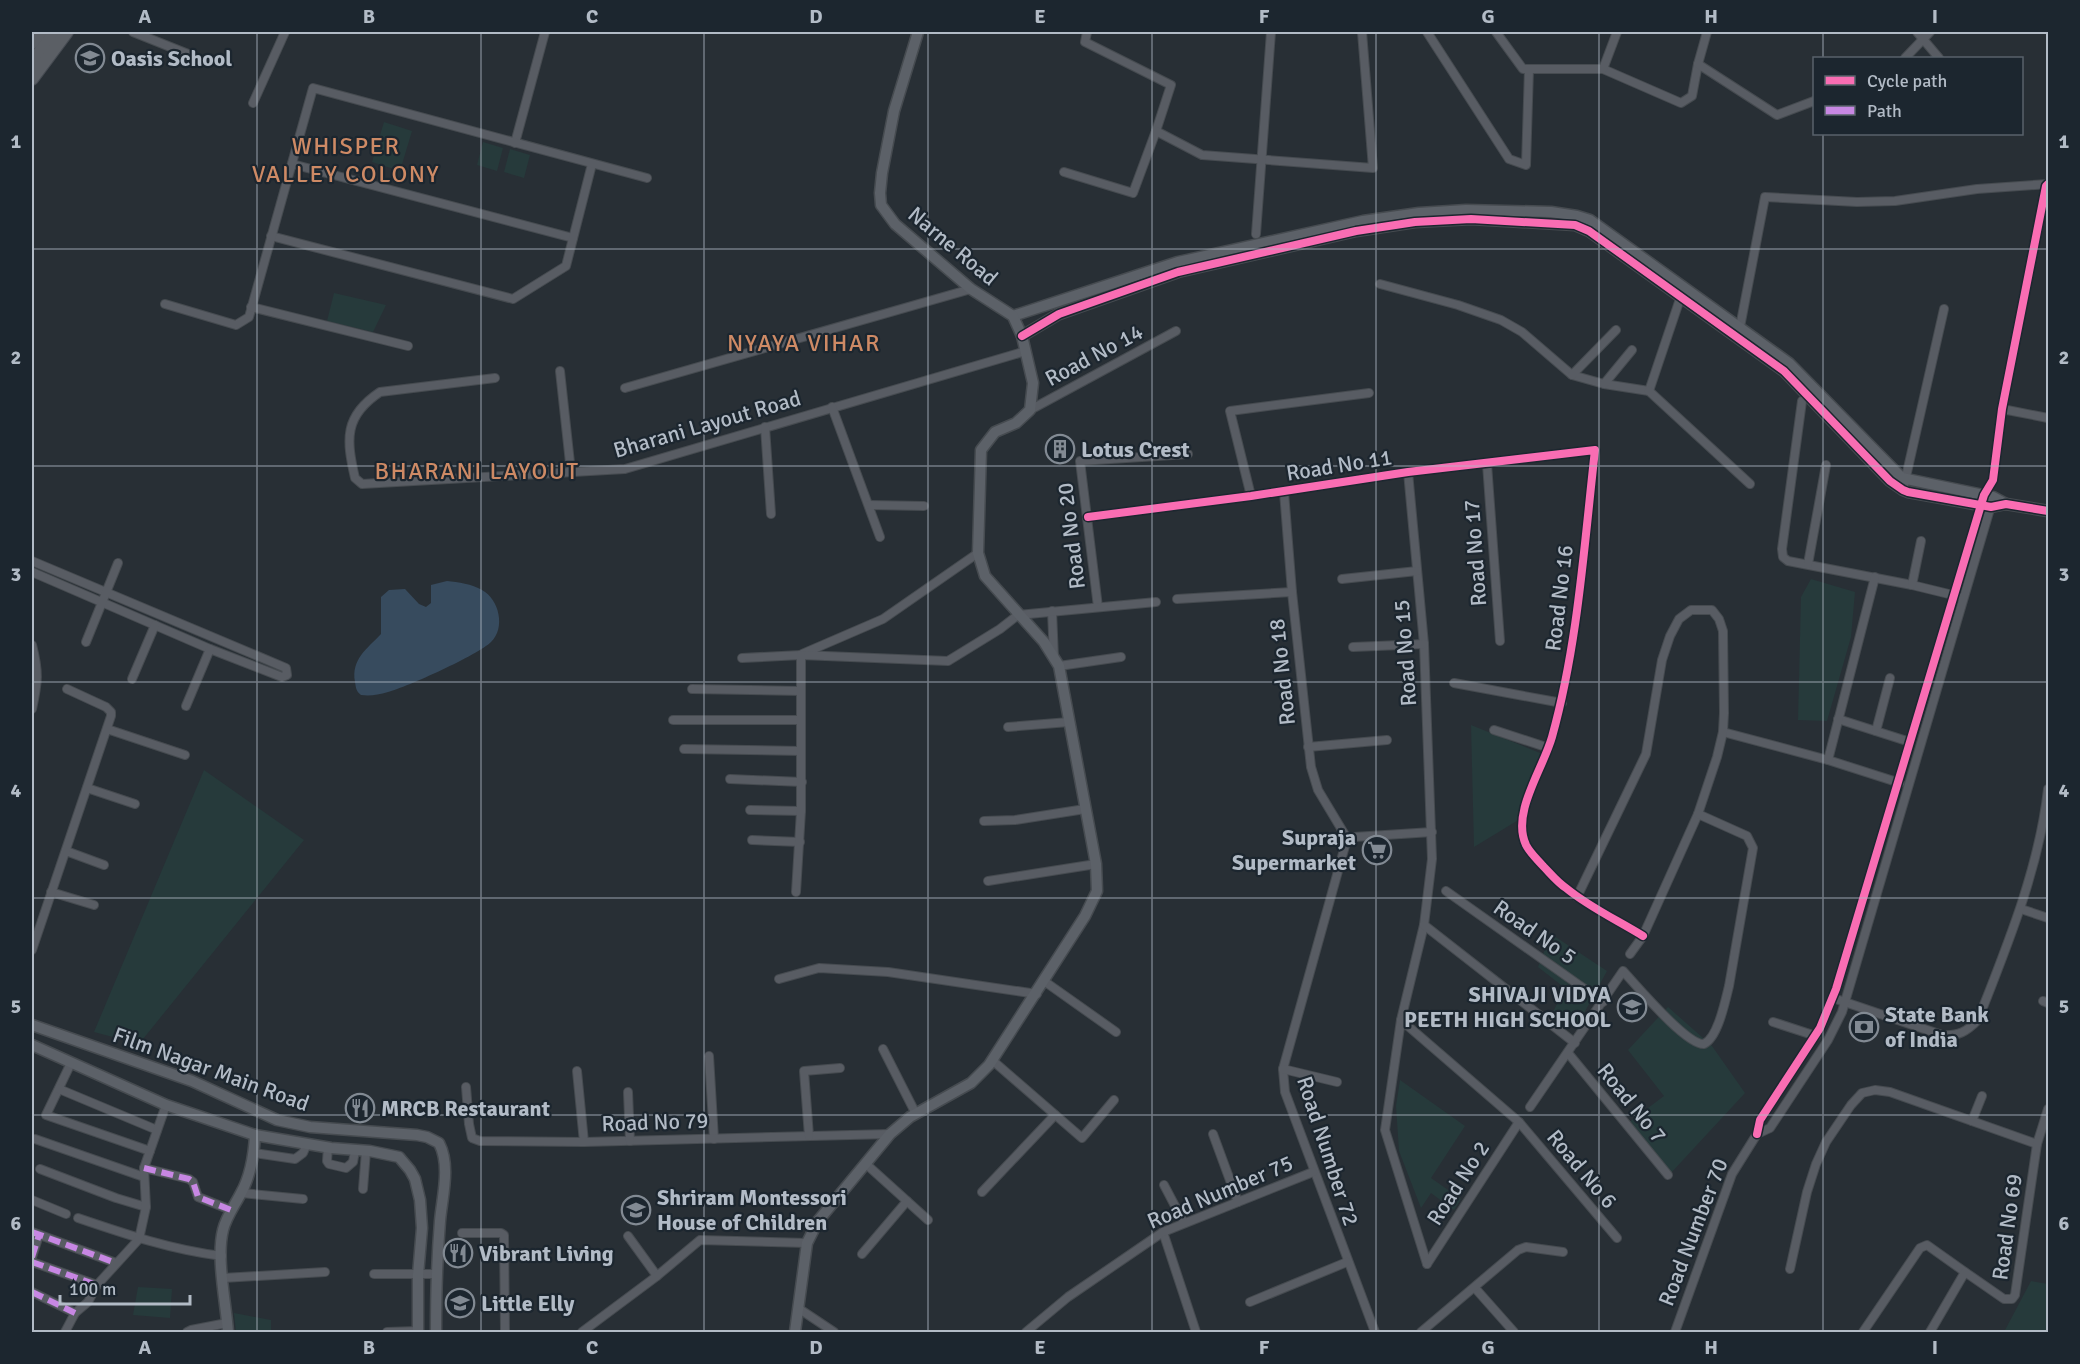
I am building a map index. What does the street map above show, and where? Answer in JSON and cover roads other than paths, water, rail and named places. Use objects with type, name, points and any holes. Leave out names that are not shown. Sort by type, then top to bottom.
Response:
[{"type":"main road","points":[[32,43],[41,32]]},
{"type":"main road","points":[[32,62],[55,32]]},
{"type":"main road","points":[[32,80],[67,32]]},
{"type":"main road","name":"Narne Road","points":[[918,32],[894,111],[882,173],[881,205],[895,224],[971,289],[1013,316]]},
{"type":"main road","points":[[795,1332],[807,1243],[818,1221],[890,1134],[916,1114],[971,1083],[992,1060],[1037,994],[1085,916],[1097,891],[1096,864],[1057,662],[1044,642],[985,576],[978,553],[981,450],[995,432],[1016,423],[1030,410],[1033,383],[1023,336],[1013,316],[1178,262],[1336,225],[1444,211],[1551,212],[1584,218],[1683,291],[1784,371],[1890,481],[2049,511]]},
{"type":"main road","points":[[1023,336],[1059,314],[1178,272],[1356,231],[1440,220],[1521,221],[1583,227],[1740,327],[1789,363],[1905,485]]},
{"type":"main road","name":"Film Nagar Main Road","points":[[32,1025],[182,1078],[277,1120],[310,1127],[417,1135],[434,1139],[439,1143],[444,1159],[436,1332]]},
{"type":"main road","name":"Film Nagar Main Road","points":[[32,1045],[166,1105],[255,1135],[328,1148],[399,1157],[415,1179],[420,1200],[422,1228],[418,1275],[418,1332]]},
{"type":"main road","points":[[227,1328],[222,1256],[223,1230],[242,1192],[254,1153],[255,1135]]},
{"type":"street","points":[[133,32],[188,54]]},
{"type":"street","points":[[253,103],[285,32]]},
{"type":"street","points":[[515,143],[545,32]]},
{"type":"street","points":[[1064,172],[1133,193],[1171,85],[1084,42],[1087,32]]},
{"type":"street","points":[[1256,234],[1271,32]]},
{"type":"street","points":[[1156,131],[1203,155],[1373,168],[1362,32]]},
{"type":"street","points":[[1427,32],[1509,159],[1526,165],[1529,69]]},
{"type":"street","points":[[1496,32],[1523,69],[1603,69],[1681,103],[1692,96],[1707,32]]},
{"type":"street","points":[[1603,69],[1617,32]]},
{"type":"street","points":[[1917,32],[1938,57]]},
{"type":"street","points":[[1906,57],[1930,32]]},
{"type":"street","points":[[1698,64],[1777,115],[1813,102]]},
{"type":"street","points":[[165,304],[236,325],[249,317],[313,88],[647,178]]},
{"type":"street","points":[[271,236],[513,298],[566,266],[592,164]]},
{"type":"street","points":[[292,165],[573,238]]},
{"type":"street","points":[[1740,327],[1765,197],[1857,202],[1895,201],[1977,189],[2047,185],[2002,409],[1993,480],[1987,501],[1954,595],[1833,998],[1816,1036],[1760,1120],[1756,1134]]},
{"type":"street","points":[[1380,284],[1458,305],[1501,320],[1522,332],[1572,375],[1604,384],[1649,391],[1750,484]]},
{"type":"street","points":[[625,388],[971,289]]},
{"type":"street","points":[[1649,391],[1683,291]]},
{"type":"street","points":[[251,307],[408,346]]},
{"type":"street","points":[[1905,485],[1944,309]]},
{"type":"street","points":[[1572,375],[1616,330]]},
{"type":"street","name":"Road No 14","points":[[1030,410],[1176,331]]},
{"type":"street","name":"Bharani Layout Road","points":[[495,378],[380,392],[365,402],[354,416],[348,449],[355,478],[363,484],[625,469],[1026,351]]},
{"type":"street","points":[[1604,384],[1632,351]]},
{"type":"street","points":[[560,371],[571,472]]},
{"type":"street","points":[[1251,496],[1230,411],[1369,393]]},
{"type":"street","points":[[1802,400],[1782,554],[1788,561],[1875,577],[1964,598]]},
{"type":"street","points":[[832,407],[880,537]]},
{"type":"street","points":[[2002,409],[2049,418]]},
{"type":"street","points":[[765,427],[771,514]]},
{"type":"street","name":"Road No 11","points":[[1088,517],[1284,492],[1408,472],[1595,450]]},
{"type":"street","name":"Road No 16","points":[[1595,450],[1575,629],[1562,703],[1549,748],[1521,817],[1521,830],[1532,854],[1563,886],[1577,897],[1643,936]]},
{"type":"street","name":"Road No 20","points":[[1098,607],[1080,461],[1188,453]]},
{"type":"street","name":"Road No 17","points":[[1487,464],[1500,641]]},
{"type":"street","points":[[1808,564],[1826,465]]},
{"type":"street","name":"Road No 15","points":[[1408,472],[1424,644],[1432,859],[1424,925],[1401,1020],[1385,1130],[1427,1264]]},
{"type":"street","name":"Road No 18","points":[[1284,492],[1292,592],[1311,767],[1318,790],[1348,840]]},
{"type":"street","name":"Road Number 70","points":[[1675,1332],[1732,1174],[1756,1134],[1770,1128],[1828,1040],[1846,1002],[1964,598],[1987,501]]},
{"type":"street","points":[[869,505],[924,506]]},
{"type":"street","points":[[1912,585],[1921,541]]},
{"type":"street","points":[[801,655],[883,619],[978,553]]},
{"type":"street","points":[[32,561],[286,668],[287,675],[282,677],[210,649],[32,572]]},
{"type":"street","points":[[86,642],[118,563]]},
{"type":"street","points":[[1342,579],[1417,571]]},
{"type":"street","points":[[1828,760],[1875,577]]},
{"type":"street","points":[[1177,599],[1292,592]]},
{"type":"street","points":[[742,658],[801,655],[948,661],[1000,629],[1018,615],[1156,602]]},
{"type":"street","points":[[1577,897],[1646,754],[1662,660],[1670,636],[1680,619],[1691,610],[1712,610],[1719,619],[1723,631],[1723,732],[1698,814],[1643,936],[1630,954]]},
{"type":"street","points":[[1052,611],[1057,662],[1120,657]]},
{"type":"street","points":[[132,679],[155,624]]},
{"type":"street","points":[[1353,647],[1424,644]]},
{"type":"street","points":[[32,645],[37,663],[38,680],[32,709]]},
{"type":"street","points":[[186,706],[210,649]]},
{"type":"street","points":[[796,892],[802,782],[801,655]]},
{"type":"street","points":[[1876,731],[1890,678]]},
{"type":"street","points":[[1454,683],[1562,703]]},
{"type":"street","points":[[32,950],[111,716],[109,708],[67,689]]},
{"type":"street","points":[[692,689],[801,691]]},
{"type":"street","points":[[1838,719],[1910,742]]},
{"type":"street","points":[[673,720],[801,720]]},
{"type":"street","points":[[1008,727],[1069,722]]},
{"type":"street","points":[[107,729],[185,755]]},
{"type":"street","points":[[1494,730],[1549,748]]},
{"type":"street","points":[[1723,732],[1828,760],[1909,786]]},
{"type":"street","points":[[1308,747],[1387,740]]},
{"type":"street","points":[[684,749],[801,751]]},
{"type":"street","points":[[730,779],[802,782]]},
{"type":"street","points":[[87,788],[135,804]]},
{"type":"street","points":[[1833,998],[1942,1035],[1955,1036],[1966,1033],[1978,1020],[2020,909],[2045,830],[2049,789]]},
{"type":"street","points":[[984,821],[1016,820],[1085,808]]},
{"type":"street","points":[[750,810],[801,812]]},
{"type":"street","points":[[1530,1107],[1623,971],[1693,1042],[1700,1044],[1709,1042],[1713,1037],[1729,986],[1753,848],[1747,836],[1698,814]]},
{"type":"street","points":[[1348,840],[1354,837],[1432,831]]},
{"type":"street","points":[[752,840],[800,842]]},
{"type":"street","name":"Road Number 72","points":[[1348,840],[1283,1069],[1285,1092],[1313,1172],[1375,1332]]},
{"type":"street","points":[[66,851],[104,865]]},
{"type":"street","points":[[988,881],[1096,864]]},
{"type":"street","name":"Road No 5","points":[[1446,891],[1603,1002]]},
{"type":"street","points":[[51,892],[94,905]]},
{"type":"street","points":[[2020,909],[2049,918]]},
{"type":"street","points":[[1424,925],[1575,1043]]},
{"type":"street","points":[[779,979],[819,968],[888,972],[1037,994]]},
{"type":"street","points":[[1044,981],[1116,1032]]},
{"type":"street","name":"Road No 6","points":[[1401,1020],[1519,1122],[1617,1238]]},
{"type":"street","points":[[1773,1022],[1816,1036]]},
{"type":"street","points":[[883,1049],[916,1114]]},
{"type":"street","name":"Road No 7","points":[[1568,1053],[1668,1175]]},
{"type":"street","points":[[709,1056],[714,1139]]},
{"type":"street","points":[[992,1060],[1082,1138],[1114,1100]]},
{"type":"street","points":[[71,1064],[46,1115],[150,1151]]},
{"type":"street","points":[[809,1136],[804,1071],[840,1068]]},
{"type":"street","points":[[1283,1069],[1337,1082]]},
{"type":"street","points":[[577,1071],[584,1142]]},
{"type":"street","name":"Road No 79","points":[[466,1087],[472,1137],[480,1141],[584,1142],[890,1134]]},
{"type":"street","points":[[59,1089],[157,1130]]},
{"type":"street","points":[[1790,1269],[1816,1164],[1826,1142],[1862,1093],[1875,1090],[1890,1092],[2037,1144]]},
{"type":"street","points":[[628,1092],[630,1141]]},
{"type":"street","points":[[1972,1121],[1982,1096]]},
{"type":"street","points":[[65,1332],[75,1313],[88,1302],[97,1286],[140,1239],[146,1207],[144,1168],[166,1105]]},
{"type":"street","name":"Road No 69","points":[[1930,1332],[1965,1272],[2004,1299],[2012,1299],[2015,1295],[2037,1144],[2049,1109]]},
{"type":"street","points":[[982,1192],[1055,1115]]},
{"type":"street","name":"Road No 2","points":[[1427,1264],[1519,1122]]},
{"type":"street","points":[[1213,1134],[1238,1202]]},
{"type":"street","points":[[35,1139],[144,1177]]},
{"type":"street","points":[[254,1153],[295,1159],[303,1153],[307,1144]]},
{"type":"street","points":[[328,1148],[327,1161],[329,1164],[345,1168],[352,1163],[360,1151]]},
{"type":"street","points":[[360,1151],[363,1189]]},
{"type":"street","points":[[866,1164],[928,1220]]},
{"type":"street","points":[[144,1168],[192,1180],[198,1197],[231,1210]]},
{"type":"street","points":[[40,1169],[146,1207]]},
{"type":"street","name":"Road Number 75","points":[[1026,1332],[1068,1297],[1163,1232],[1313,1172]]},
{"type":"street","points":[[1164,1185],[1184,1223]]},
{"type":"street","points":[[242,1192],[303,1199]]},
{"type":"street","points":[[32,1200],[66,1214]]},
{"type":"street","points":[[862,1254],[907,1201]]},
{"type":"street","points":[[78,1218],[140,1239],[195,1253],[222,1256]]},
{"type":"street","points":[[1163,1232],[1196,1332]]},
{"type":"street","points":[[462,1233],[501,1233],[504,1235],[505,1332]]},
{"type":"street","points":[[32,1257],[35,1234],[116,1263]]},
{"type":"street","points":[[628,1236],[657,1276]]},
{"type":"street","points":[[582,1332],[657,1276],[700,1240],[807,1243]]},
{"type":"street","points":[[1863,1332],[1920,1248],[1927,1245],[1965,1272]]},
{"type":"street","points":[[1420,1332],[1518,1250],[1526,1247],[1563,1252]]},
{"type":"street","points":[[32,1262],[97,1286]]},
{"type":"street","points":[[1250,1302],[1347,1262]]},
{"type":"street","points":[[223,1278],[325,1272]]},
{"type":"street","points":[[374,1274],[437,1274]]},
{"type":"street","points":[[1475,1288],[1514,1332]]},
{"type":"street","points":[[32,1292],[75,1313]]},
{"type":"street","points":[[798,1308],[834,1332]]},
{"type":"street","points":[[187,1332],[227,1328]]},
{"type":"street","points":[[387,1332],[418,1332]]},
{"type":"water","points":[[447,581],[474,586],[488,594],[498,614],[496,636],[484,648],[426,677],[384,693],[361,695],[357,691],[355,667],[361,655],[381,634],[381,597],[389,590],[405,589],[419,604],[426,607],[431,603],[431,585]]},
{"type":"place","name":"Oasis School","points":[[90,58]]},
{"type":"place","name":"Lotus Crest","points":[[1060,449]]},
{"type":"place","name":"Supraja Supermarket","points":[[1377,850]]},
{"type":"place","name":"SHIVAJI VIDYA PEETH HIGH SCHOOL","points":[[1632,1007]]},
{"type":"place","name":"State Bank of India","points":[[1864,1027]]},
{"type":"place","name":"MRCB Restaurant","points":[[360,1108]]},
{"type":"place","name":"Shriram Montessori House of Children","points":[[636,1210]]},
{"type":"place","name":"Vibrant Living","points":[[458,1253]]},
{"type":"place","name":"Little Elly","points":[[460,1303]]},
{"type":"district","name":"WHISPER VALLEY COLONY","points":[[346,160]]},
{"type":"district","name":"NYAYA VIHAR","points":[[804,343]]},
{"type":"district","name":"BHARANI LAYOUT","points":[[477,471]]}]
